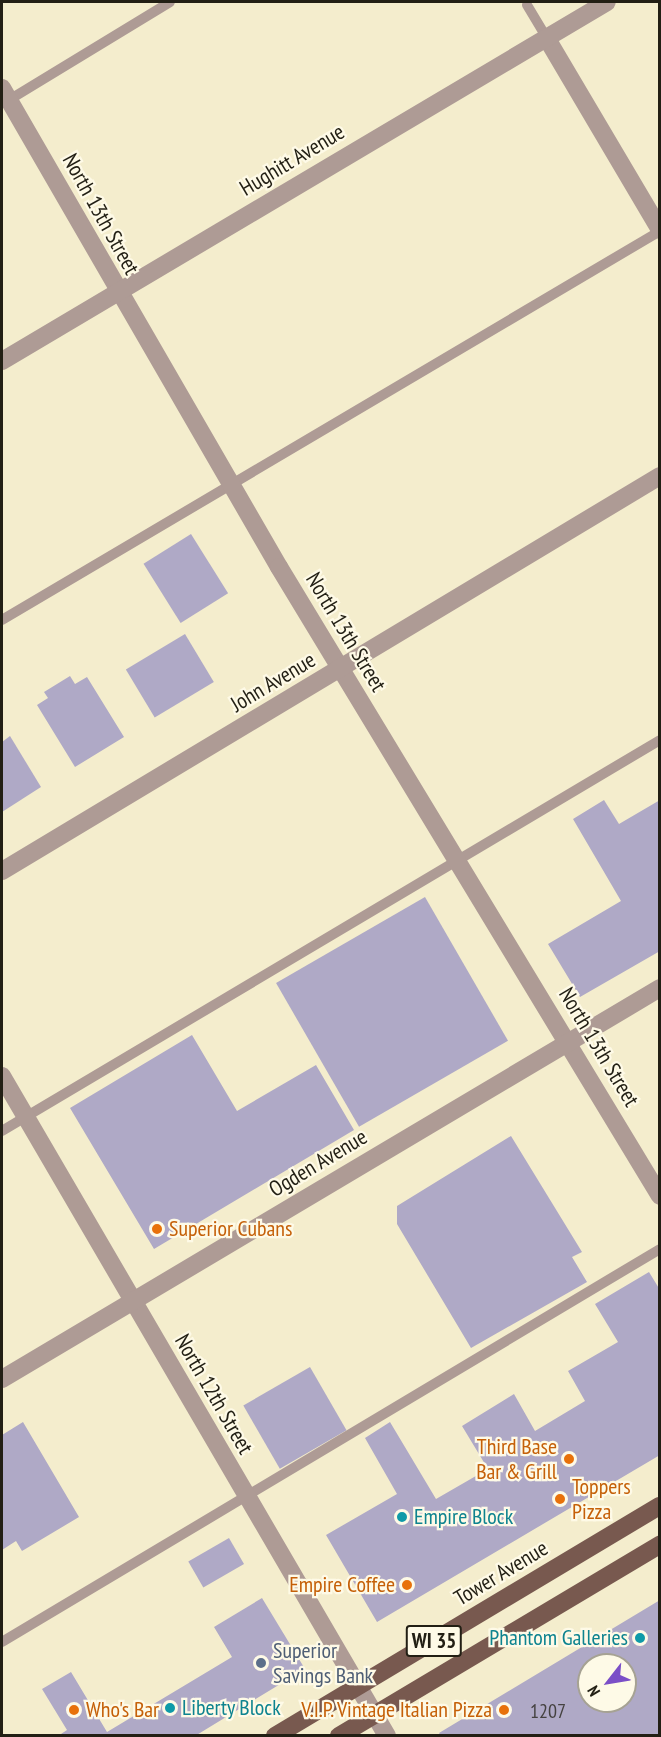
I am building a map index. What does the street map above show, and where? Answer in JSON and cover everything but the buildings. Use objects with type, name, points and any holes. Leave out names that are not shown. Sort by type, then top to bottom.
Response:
[{"type":"main road","name":"Tower Avenue","points":[[275,1736],[660,1506]]},
{"type":"main road","name":"WI 35","points":[[339,1736],[660,1545]]},
{"type":"street","name":"Hughitt Avenue","points":[[2,361],[607,2]]},
{"type":"street","points":[[546,37],[660,230]]},
{"type":"street","name":"North 13th Street","points":[[4,98],[340,669],[660,1196]]},
{"type":"street","name":"John Avenue","points":[[2,872],[660,476]]},
{"type":"street","name":"Ogden Avenue","points":[[2,1379],[660,988]]},
{"type":"street","name":"North 12th Street","points":[[2,1076],[387,1736]]},
{"type":"lane","points":[[4,98],[170,2]]},
{"type":"lane","points":[[527,5],[546,37]]},
{"type":"lane","points":[[2,620],[229,481],[660,230]]},
{"type":"lane","points":[[2,1131],[660,740]]},
{"type":"lane","points":[[2,1642],[660,1249]]},
{"type":"place","name":"Superior Cubans","points":[[157,1229]]},
{"type":"place","name":"Third Base Bar & Grill","points":[[569,1459]]},
{"type":"place","name":"Toppers Pizza","points":[[560,1499]]},
{"type":"place","name":"Empire Block","points":[[402,1517]]},
{"type":"place","name":"Empire Coffee","points":[[407,1585]]},
{"type":"place","name":"Phantom Galleries","points":[[640,1638]]},
{"type":"place","name":"Superior Savings Bank","points":[[261,1663]]},
{"type":"place","name":"Liberty Block","points":[[170,1708]]},
{"type":"place","name":"Who's Bar","points":[[74,1710]]},
{"type":"place","name":"V.I.P. Vintage Italian Pizza","points":[[504,1710]]}]
